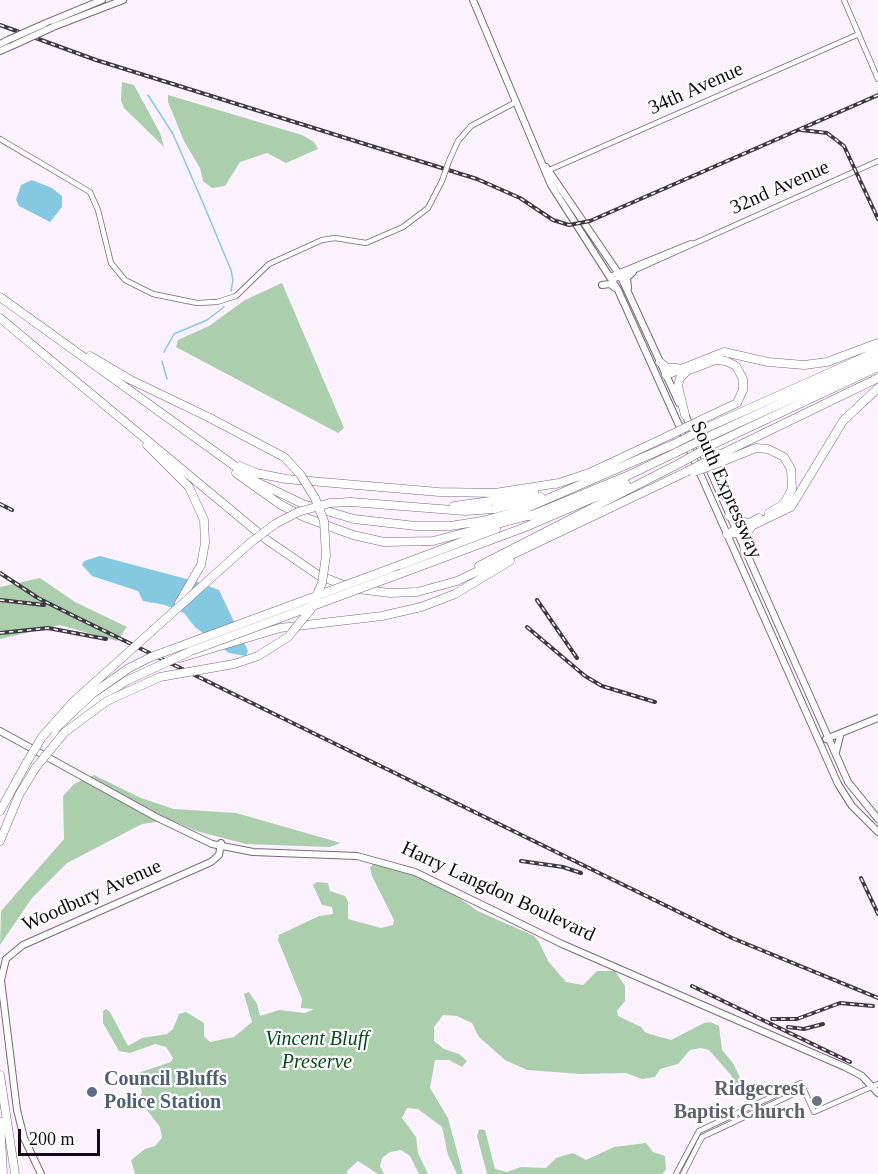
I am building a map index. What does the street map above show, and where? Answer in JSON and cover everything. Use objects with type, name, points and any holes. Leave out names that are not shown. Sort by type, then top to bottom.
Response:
[{"type":"highway","points":[[0,297],[209,450],[257,482],[303,504],[354,519],[416,526],[450,526],[482,521],[522,510],[629,464]]},
{"type":"highway","points":[[28,316],[48,324],[114,371],[284,457],[309,487],[321,508],[326,532],[325,571],[315,600],[294,630],[264,653],[234,664],[169,674],[150,680],[107,701],[65,732]]},
{"type":"highway","points":[[0,318],[267,540],[301,565],[338,583],[360,590],[399,593],[431,589],[457,581],[670,479],[720,458],[878,378]]},
{"type":"highway","points":[[0,323],[32,343]]},
{"type":"highway","points":[[665,378],[711,356],[730,352],[785,364],[812,364],[838,359],[878,343]]},
{"type":"highway","points":[[399,593],[459,576],[710,436],[878,351]]},
{"type":"highway","points":[[0,841],[19,795],[36,767],[83,712],[111,691],[170,660],[554,516],[710,436],[878,359]]},
{"type":"highway","points":[[430,508],[513,498],[559,483],[668,436],[736,403],[743,390],[743,379],[736,366],[723,360],[688,368],[669,369],[660,362]]},
{"type":"highway","points":[[685,415],[678,386],[680,378],[688,368]]},
{"type":"highway","points":[[710,436],[878,368]]},
{"type":"highway","points":[[727,534],[786,511],[795,503],[843,421],[878,388]]},
{"type":"highway","points":[[124,420],[189,487],[200,507],[205,528],[205,549],[197,575],[171,613]]},
{"type":"highway","points":[[193,438],[281,506],[353,535],[384,542],[433,541],[535,514]]},
{"type":"highway","points":[[720,458],[768,448],[776,451],[789,463],[793,476],[791,494],[780,508],[757,521],[745,534],[745,552]]},
{"type":"highway","points":[[209,450],[240,466],[268,476],[353,485],[495,493],[559,483]]},
{"type":"highway","points":[[0,811],[42,737],[74,701],[250,543],[282,520],[313,507],[351,502],[465,511],[513,505],[629,464],[678,454]]},
{"type":"highway","points":[[27,762],[74,710],[129,668],[175,646],[535,514],[678,454]]},
{"type":"highway","points":[[729,516],[740,522],[757,521]]},
{"type":"highway","points":[[170,660],[185,658],[289,626],[408,611],[455,594],[560,532]]},
{"type":"highway","points":[[0,1075],[15,1174]]},
{"type":"highway","points":[[0,1122],[3,1174]]},
{"type":"main road","points":[[0,44],[102,0]]},
{"type":"main road","points":[[0,51],[53,27],[123,0]]},
{"type":"main road","name":"South Expressway","points":[[473,0],[542,162],[565,209],[620,293],[685,415],[837,758],[856,794],[878,819]]},
{"type":"main road","name":"South Expressway","points":[[547,171],[630,294],[660,362],[727,534],[821,743],[848,799],[878,832]]},
{"type":"main road","points":[[630,294],[627,280],[633,272]]},
{"type":"main road","points":[[602,285],[612,285],[620,293]]},
{"type":"main road","points":[[821,743],[878,718]]},
{"type":"main road","points":[[822,724],[831,733],[841,734]]},
{"type":"main road","name":"Harry Langdon Boulevard","points":[[0,731],[181,830],[219,847],[357,856],[392,863],[426,877],[562,944],[687,996],[845,1067],[875,1085]]},
{"type":"main road","points":[[837,758],[835,746],[841,734]]},
{"type":"main road","name":"Woodbury Avenue","points":[[41,1174],[24,1138],[17,1114],[2,984],[4,962],[11,953],[23,945],[213,861],[219,847]]},
{"type":"main road","points":[[875,1085],[878,1093]]},
{"type":"street","points":[[844,0],[878,79]]},
{"type":"street","name":"34th Avenue","points":[[547,171],[859,34]]},
{"type":"street","points":[[0,139],[90,192],[98,210],[112,266],[125,280],[144,291],[192,302],[222,301],[246,289],[273,262],[325,240],[335,238],[366,243],[403,227],[428,208],[458,141],[471,126],[516,102]]},
{"type":"street","name":"32nd Avenue","points":[[611,278],[878,161]]},
{"type":"street","name":"32nd Avenue","points":[[619,275],[633,272],[694,243]]},
{"type":"street","points":[[676,1174],[699,1131],[801,1083],[814,1112],[875,1085]]},
{"type":"street","points":[[683,1174],[702,1137],[804,1089]]},
{"type":"green space","points":[[122,82],[134,85],[160,133],[164,147],[124,108],[121,100]]},
{"type":"green space","points":[[168,95],[302,135],[314,142],[318,149],[286,163],[267,153],[240,162],[225,186],[212,188],[203,181],[200,168],[184,141],[168,102]]},
{"type":"green space","points":[[282,283],[344,428],[338,433],[176,347],[178,340],[209,326],[245,300]]},
{"type":"green space","points":[[40,578],[75,602],[127,627],[117,641],[60,625],[0,639],[0,587]]},
{"type":"green space","points":[[94,775],[141,798],[174,809],[236,813],[341,843],[330,847],[246,844],[196,831],[171,820],[142,824],[67,863],[32,898],[0,945],[1,911],[64,839],[63,796],[74,784]]},
{"type":"green space","name":"Vincent Bluff Preserve","points":[[373,864],[414,875],[450,892],[478,911],[534,936],[548,961],[566,982],[583,985],[597,971],[615,971],[625,986],[625,1001],[617,1011],[618,1016],[641,1027],[646,1033],[671,1040],[704,1023],[710,1022],[719,1026],[722,1050],[733,1063],[744,1086],[740,1091],[737,1090],[731,1075],[709,1050],[701,1048],[690,1050],[678,1064],[660,1069],[655,1077],[642,1079],[626,1073],[581,1074],[527,1070],[505,1060],[479,1037],[472,1023],[457,1016],[443,1015],[434,1027],[434,1041],[444,1049],[459,1054],[467,1061],[462,1067],[449,1060],[435,1060],[430,1088],[448,1118],[463,1174],[457,1174],[448,1155],[442,1127],[418,1109],[407,1108],[402,1118],[416,1137],[418,1153],[428,1174],[419,1174],[410,1156],[401,1150],[390,1152],[382,1158],[380,1166],[384,1174],[378,1174],[358,1161],[347,1171],[347,1174],[135,1174],[131,1160],[145,1149],[155,1146],[162,1138],[160,1127],[139,1100],[142,1092],[138,1073],[171,1062],[173,1058],[166,1047],[155,1044],[130,1053],[119,1051],[103,1023],[103,1011],[106,1009],[110,1012],[128,1046],[142,1038],[167,1034],[173,1029],[179,1014],[186,1012],[204,1023],[204,1036],[210,1042],[234,1037],[252,1022],[244,994],[249,992],[257,1004],[260,1016],[279,1010],[305,1013],[314,1009],[301,1008],[302,999],[278,940],[279,935],[319,916],[333,914],[332,907],[322,905],[313,885],[317,882],[328,883],[330,891],[345,896],[348,902],[348,919],[381,928],[393,925],[394,920],[372,876],[370,868]]},
{"type":"green space","points":[[479,1129],[485,1130],[495,1169],[507,1172],[521,1167],[546,1168],[556,1158],[573,1153],[586,1160],[614,1147],[646,1143],[653,1152],[665,1156],[666,1170],[662,1174],[487,1174],[477,1136]]},
{"type":"water","points":[[32,180],[52,188],[62,196],[62,207],[50,222],[19,206],[16,200],[21,185]]},
{"type":"water","points":[[100,556],[198,582],[219,590],[248,651],[246,656],[229,653],[195,627],[184,613],[165,605],[143,601],[138,591],[92,576],[82,565],[84,561]]},
{"type":"waterway","points":[[148,95],[173,134],[203,203],[231,270],[233,280],[231,291]]},
{"type":"waterway","points":[[164,352],[174,334],[207,320],[224,307]]},
{"type":"waterway","points":[[162,361],[167,379]]},
{"type":"railway","points":[[0,25],[96,60],[477,179],[520,198],[553,220],[569,225],[590,221],[878,95]]},
{"type":"railway","points":[[801,130],[827,133],[844,146],[878,219]]},
{"type":"railway","points":[[0,504],[12,510]]},
{"type":"railway","points":[[0,573],[38,598],[76,617],[732,938],[878,998]]},
{"type":"railway","points":[[0,600],[44,605]]},
{"type":"railway","points":[[537,600],[577,658]]},
{"type":"railway","points":[[527,627],[585,676],[602,686],[655,702]]},
{"type":"railway","points":[[0,633],[48,628],[106,639]]},
{"type":"railway","points":[[521,861],[563,867],[581,873]]},
{"type":"railway","points":[[861,878],[878,914]]},
{"type":"railway","points":[[692,986],[850,1062]]},
{"type":"railway","points":[[772,1019],[797,1019],[840,1003],[873,1006]]},
{"type":"railway","points":[[788,1027],[804,1029],[823,1024]]},
{"type":"place","name":"Council Bluffs Police Station","points":[[92,1092]]},
{"type":"place","name":"Ridgecrest Baptist Church","points":[[817,1101]]}]
